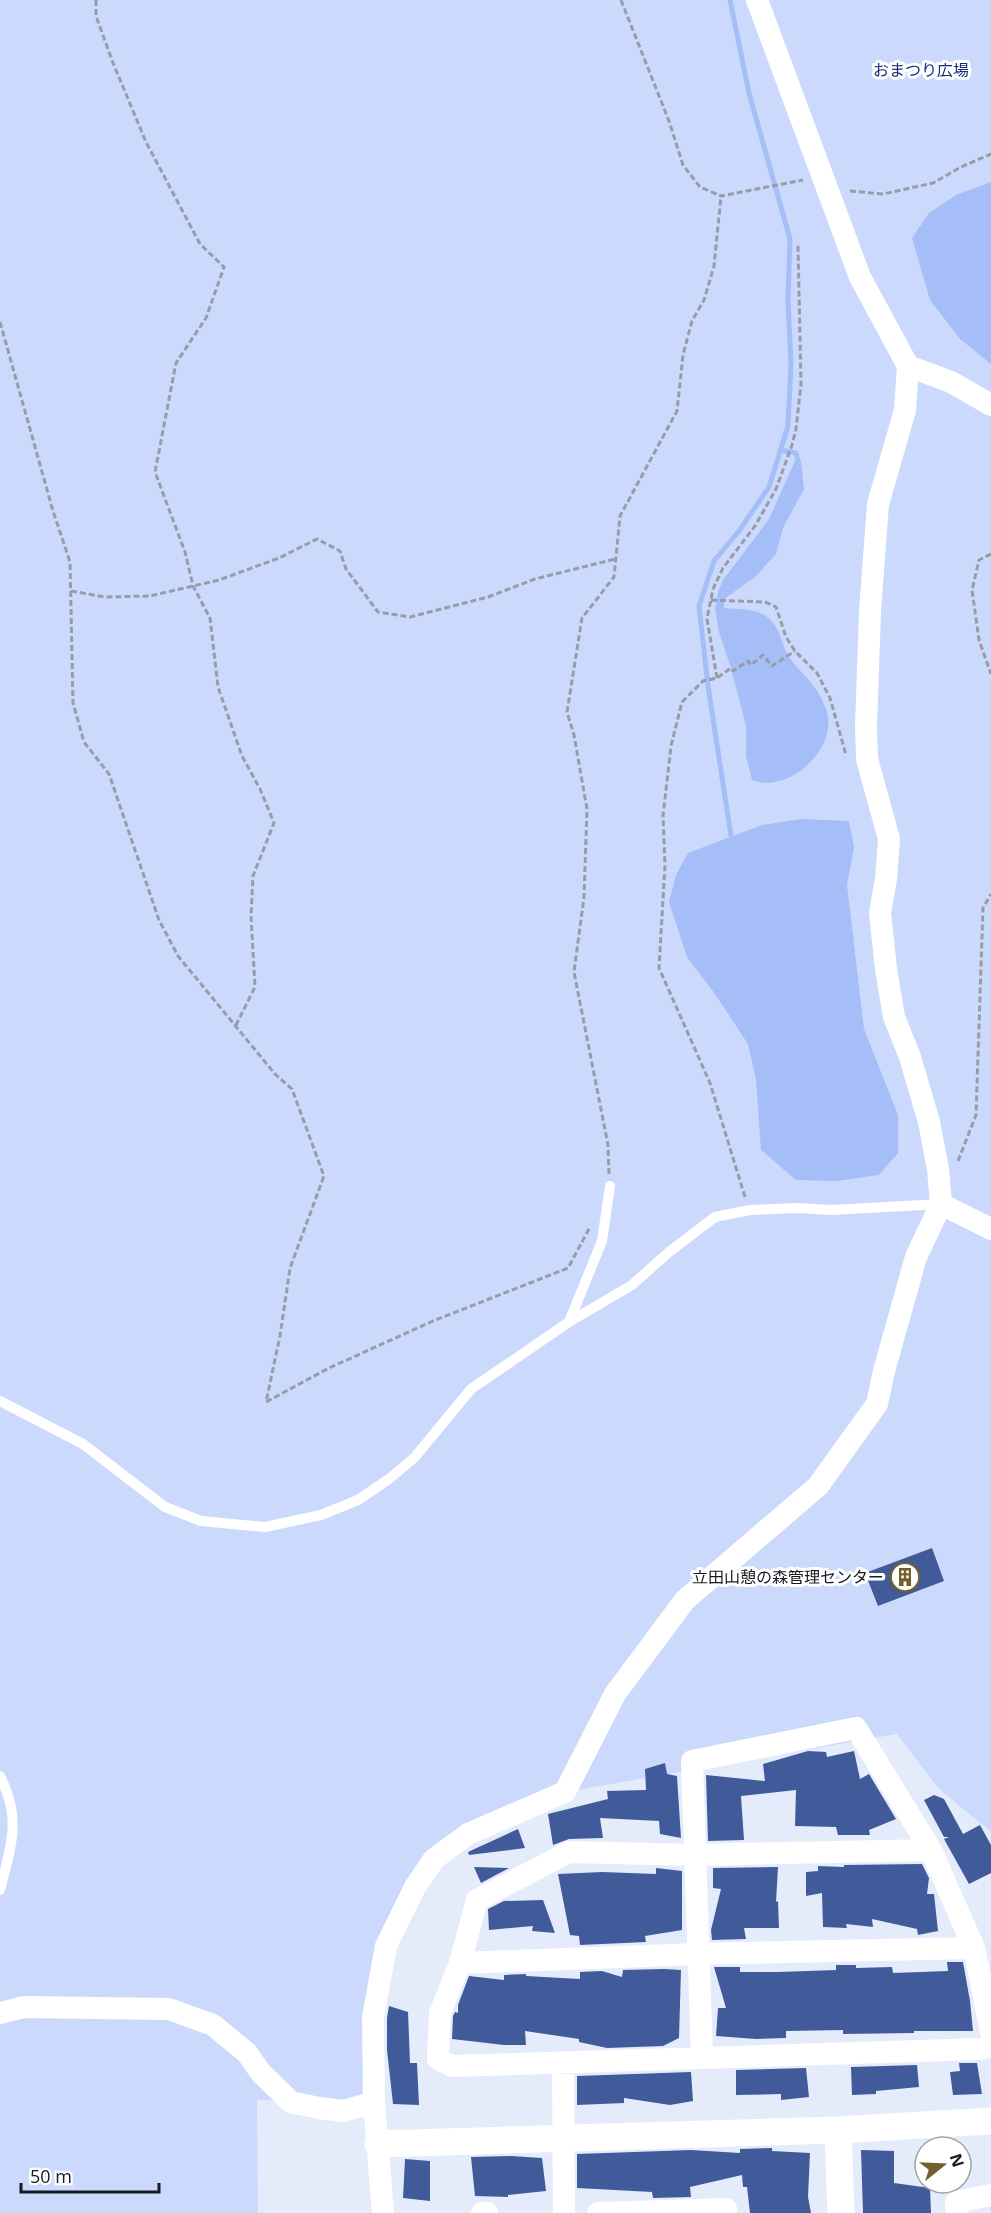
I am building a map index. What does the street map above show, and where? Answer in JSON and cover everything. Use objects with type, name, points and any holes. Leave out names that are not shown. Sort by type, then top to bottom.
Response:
[{"type":"street","points":[[383,2213],[374,2102],[373,2017],[386,1946],[415,1887],[435,1859],[468,1834],[565,1792],[615,1694],[685,1600],[818,1486],[877,1404],[915,1257],[941,1204],[938,1169],[929,1122],[910,1057],[894,1017],[886,969],[880,913],[886,879],[889,839],[867,759],[870,612],[878,504],[904,410],[908,366],[860,278],[757,0]]},
{"type":"street","points":[[908,366],[951,382],[991,405]]},
{"type":"street","points":[[941,1204],[991,1229]]},
{"type":"street","points":[[702,2056],[692,1761],[856,1728],[931,1850],[974,1948],[991,2032]]},
{"type":"street","points":[[931,1850],[694,1855],[569,1852],[477,1900],[460,1963],[440,2013],[438,2059],[452,2066],[702,2056],[981,2049],[991,2046]]},
{"type":"street","points":[[460,1963],[698,1954],[974,1948]]},
{"type":"street","points":[[0,2013],[24,2007],[169,2009],[213,2025],[247,2054],[261,2073],[291,2102],[343,2111],[374,2102]]},
{"type":"street","points":[[563,2063],[564,2213]]},
{"type":"street","points":[[378,2144],[838,2130],[991,2121]]},
{"type":"street","points":[[838,2130],[841,2213]]},
{"type":"street","points":[[957,2213],[956,2202],[991,2195]]},
{"type":"street","points":[[598,2213],[726,2209],[726,2213]]},
{"type":"street","points":[[482,2213],[487,2213]]},
{"type":"lane","points":[[569,1322],[602,1240],[610,1186]]},
{"type":"lane","points":[[0,1401],[83,1444],[165,1507],[201,1521],[265,1527],[321,1515],[358,1500],[389,1479],[415,1457],[471,1389],[569,1322],[632,1285],[669,1252],[715,1217],[750,1210],[798,1208],[831,1210],[941,1204]]},
{"type":"lane","points":[[0,1776],[7,1790],[14,1815],[11,1847],[0,1890]]},
{"type":"path","points":[[96,0],[96,16],[99,25],[146,142],[200,244],[224,267],[206,318],[176,363],[155,472],[185,552],[193,586],[210,618],[218,687],[242,756],[260,789],[274,823],[253,876],[251,916],[255,987],[236,1025]]},
{"type":"path","points":[[621,0],[669,121],[683,165],[699,187],[721,196],[803,180],[855,193],[883,194],[933,183],[991,153]]},
{"type":"path","points":[[610,1186],[608,1145],[574,972],[584,897],[587,808],[574,735],[567,712],[582,618],[614,577],[620,516],[677,411],[683,355],[692,321],[704,300],[714,266],[721,196]]},
{"type":"path","points":[[717,678],[707,620],[713,589],[723,568],[760,517],[776,489],[792,445],[801,384],[798,245]]},
{"type":"path","points":[[0,322],[70,562],[73,703],[84,742],[109,774],[159,920],[178,956],[275,1074],[291,1089],[324,1176],[290,1268],[280,1336],[266,1402],[328,1368],[433,1321],[568,1268],[589,1229]]},
{"type":"path","points":[[71,591],[105,597],[150,596],[219,580],[272,561],[317,539],[340,551],[346,569],[378,612],[410,617],[488,597],[536,579],[616,559]]},
{"type":"path","points":[[991,554],[979,560],[972,590],[979,640],[991,674]]},
{"type":"path","points":[[711,600],[765,602],[776,607],[786,637],[795,651],[817,673],[830,698],[846,756]]},
{"type":"path","points":[[750,1210],[731,1158],[710,1083],[659,968],[665,865],[663,816],[671,746],[682,702],[703,681],[717,678],[731,668],[733,671],[748,662],[751,665],[763,655],[772,666],[795,651]]},
{"type":"path","points":[[954,1171],[976,1115],[983,908],[991,894]]},
{"type":"green space","name":"おまつり広場","points":[[0,0],[991,0],[991,1832],[938,1788],[897,1734],[565,1792],[435,1859],[386,1946],[374,2102],[257,2100],[258,2213],[0,2213]]},
{"type":"water","points":[[991,182],[991,364],[960,339],[930,300],[912,238],[929,213],[956,195]]},
{"type":"water","points":[[795,461],[801,461],[804,489],[783,528],[776,554],[755,577],[724,599],[724,608],[755,611],[773,623],[789,657],[814,687],[826,709],[828,724],[826,738],[818,752],[795,774],[781,781],[766,783],[752,780],[746,756],[746,726],[719,632],[715,609],[723,580],[769,519]]},
{"type":"water","points":[[801,819],[849,821],[854,847],[847,885],[864,1029],[898,1115],[898,1153],[879,1175],[837,1181],[796,1180],[761,1150],[756,1080],[748,1044],[687,957],[669,902],[676,875],[688,853],[762,825]]},
{"type":"building","name":"立田山憩の森管理センター","points":[[932,1548],[944,1581],[878,1606],[865,1573]]},
{"type":"building","points":[[808,1751],[826,1752],[827,1757],[854,1751],[860,1779],[869,1774],[896,1819],[869,1830],[870,1835],[838,1835],[836,1827],[795,1826],[796,1790],[741,1796],[744,1840],[708,1841],[706,1775],[765,1781],[763,1764]]},
{"type":"building","points":[[665,1763],[667,1774],[677,1776],[681,1838],[660,1834],[659,1821],[600,1818],[603,1838],[569,1839],[553,1845],[548,1814],[608,1799],[607,1791],[646,1790],[645,1769]]},
{"type":"building","points":[[934,1795],[944,1799],[963,1834],[980,1825],[991,1845],[991,1873],[969,1884],[944,1839],[949,1837],[944,1837],[924,1800]]},
{"type":"building","points":[[518,1829],[525,1848],[469,1855],[468,1852]]},
{"type":"building","points":[[922,1864],[929,1878],[927,1894],[934,1894],[938,1931],[918,1935],[917,1929],[872,1919],[873,1927],[846,1924],[847,1928],[823,1927],[822,1893],[806,1896],[806,1872],[818,1871],[818,1866]]},
{"type":"building","points":[[474,1867],[509,1868],[481,1883]]},
{"type":"building","points":[[778,1867],[776,1902],[778,1901],[779,1928],[744,1928],[746,1939],[712,1940],[711,1930],[721,1889],[713,1888],[713,1868]]},
{"type":"building","points":[[656,1868],[682,1871],[682,1930],[645,1936],[646,1942],[580,1945],[579,1936],[570,1935],[558,1874],[602,1872],[656,1874]]},
{"type":"building","points":[[543,1900],[555,1933],[532,1931],[533,1926],[489,1930],[488,1909],[504,1901]]},
{"type":"building","points":[[947,1962],[963,1962],[973,2031],[843,2034],[843,2030],[786,2031],[786,2038],[756,2039],[716,2036],[718,2008],[726,2008],[714,1967],[740,1967],[740,1972],[778,1972],[836,1970],[836,1965],[856,1965],[856,1968],[892,1967],[893,1973],[948,1971]]},
{"type":"building","points":[[623,1970],[681,1970],[679,2038],[663,2046],[607,2048],[579,2042],[579,2039],[525,2031],[526,2045],[452,2039],[453,2016],[455,2012],[458,2013],[458,2005],[469,1976],[504,1980],[504,1975],[526,1974],[526,1976],[580,1979],[580,1972],[602,1971],[622,1977]]},
{"type":"building","points":[[389,2006],[408,2012],[410,2063],[417,2063],[419,2105],[393,2104],[387,2050]]},
{"type":"building","points":[[959,2063],[977,2063],[982,2094],[953,2095],[950,2072],[960,2071]]},
{"type":"building","points":[[917,2065],[919,2087],[876,2091],[876,2094],[852,2095],[851,2067]]},
{"type":"building","points":[[806,2068],[809,2097],[781,2100],[781,2094],[736,2095],[736,2070]]},
{"type":"building","points":[[691,2072],[693,2101],[670,2105],[624,2098],[624,2103],[577,2105],[577,2076]]},
{"type":"building","points":[[772,2148],[772,2151],[810,2153],[808,2197],[811,2213],[750,2213],[747,2187],[743,2187],[742,2175],[690,2187],[691,2197],[653,2198],[652,2192],[577,2188],[577,2154],[691,2150],[740,2153],[740,2149]]},
{"type":"building","points":[[861,2150],[894,2151],[894,2183],[913,2186],[913,2195],[930,2195],[931,2213],[863,2213]]},
{"type":"building","points":[[471,2157],[542,2158],[546,2191],[508,2195],[508,2197],[475,2196]]},
{"type":"building","points":[[405,2159],[430,2161],[430,2201],[403,2198]]},
{"type":"waterway","points":[[730,0],[749,93],[790,239],[788,301],[791,364],[788,426],[769,487],[739,531],[714,561],[699,606],[708,686],[731,836]]},
{"type":"waterway","points":[[780,450],[796,453],[798,461]]},
{"type":"place","name":"立田山憩の森管理センター","points":[[905,1577]]}]
